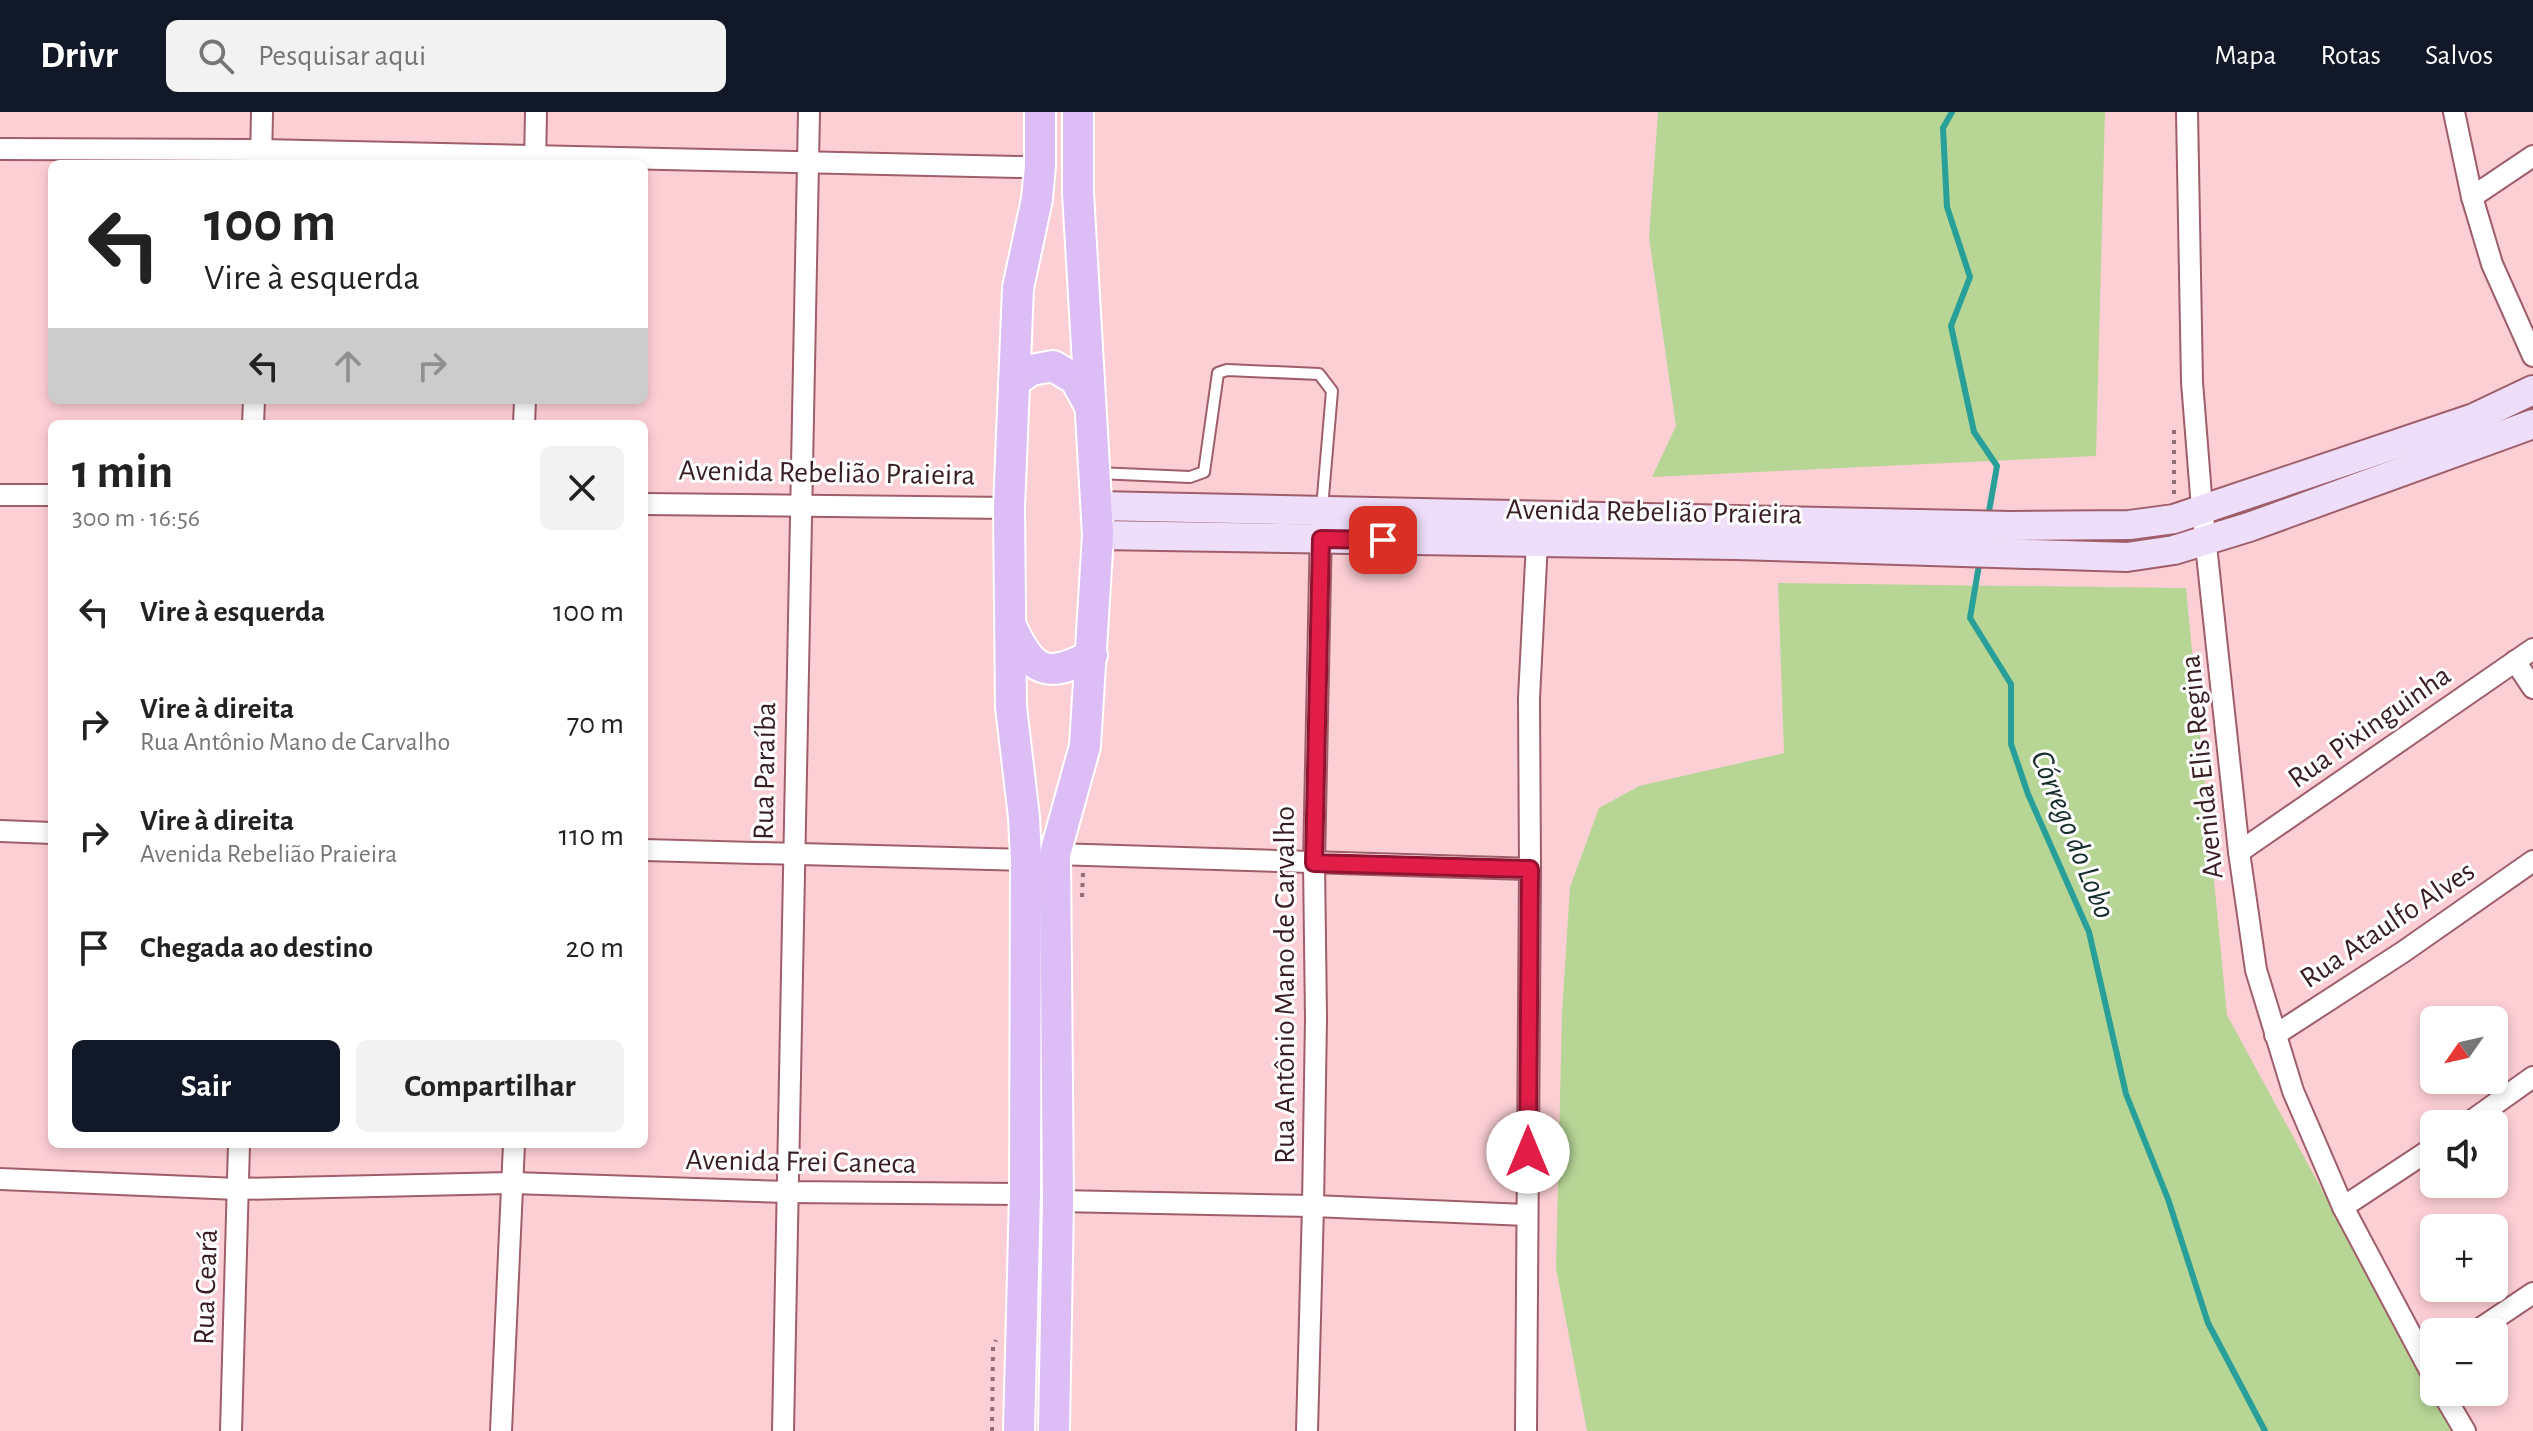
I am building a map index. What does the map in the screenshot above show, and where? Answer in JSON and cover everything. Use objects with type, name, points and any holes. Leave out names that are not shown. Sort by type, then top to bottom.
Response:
[{"type":"main road","points":[[1040,112],[1037,199],[1018,288],[1009,508],[1010,624],[1011,707],[1024,817],[1041,857],[1058,1201],[1054,1431]]},
{"type":"main road","points":[[1019,1431],[1025,1194],[1041,857],[1085,746],[1092,655],[1098,520],[1078,193],[1078,112]]},
{"type":"main road","points":[[1014,382],[1031,370],[1053,366],[1075,379],[1091,407]]},
{"type":"main road","points":[[1010,624],[1023,649],[1038,665],[1053,669],[1068,668],[1092,655]]},
{"type":"street","points":[[261,157],[262,112]]},
{"type":"street","points":[[0,149],[261,157],[535,160],[536,112]]},
{"type":"street","name":"Rua Paraíba","points":[[783,1431],[809,112]]},
{"type":"street","name":"Avenida Elis Regina","points":[[2187,112],[2192,382],[2202,508],[2239,852],[2256,970],[2293,1091],[2343,1207],[2420,1347]]},
{"type":"street","points":[[2454,112],[2472,197],[2492,264],[2533,356]]},
{"type":"street","points":[[2472,197],[2533,156]]},
{"type":"street","points":[[648,160],[1040,166]]},
{"type":"street","name":"Avenida Rebelião Praieira","points":[[1098,520],[1322,510],[1987,525],[2129,525],[2174,519],[2474,418],[2533,390]]},
{"type":"street","name":"Avenida Rebelião Praieira","points":[[1098,520],[1321,539],[1736,545],[2127,557],[2207,541],[2533,424]]},
{"type":"street","points":[[2276,483],[2287,513]]},
{"type":"street","points":[[0,495],[48,495]]},
{"type":"street","name":"Avenida Rebelião Praieira","points":[[648,504],[1009,508]]},
{"type":"street","name":"Rua Antônio Mano de Carvalho","points":[[1307,1431],[1322,510]]},
{"type":"street","points":[[1508,514],[1508,542]]},
{"type":"street","points":[[1526,1431],[1529,698],[1537,542]]},
{"type":"street","name":"Rua Pixinguinha","points":[[2239,852],[2533,649]]},
{"type":"street","points":[[2515,661],[2533,688]]},
{"type":"street","points":[[0,831],[48,833]]},
{"type":"street","points":[[648,850],[1530,869]]},
{"type":"street","name":"Rua Ataulfo Alves","points":[[2275,1035],[2403,952],[2533,861]]},
{"type":"street","points":[[2487,1110],[2533,1077]]},
{"type":"street","name":"Rua Ceará","points":[[231,1431],[239,1148]]},
{"type":"street","points":[[501,1431],[514,1148]]},
{"type":"street","points":[[2343,1207],[2420,1156]]},
{"type":"street","name":"Avenida Frei Caneca","points":[[0,1179],[238,1189],[513,1183],[787,1192],[1025,1194]]},
{"type":"street","points":[[1058,1201],[1313,1206],[1527,1215]]},
{"type":"street","points":[[2496,1318],[2533,1293]]},
{"type":"street","points":[[2450,1406],[2465,1431]]},
{"type":"lane","points":[[1095,472],[1190,477],[1204,472],[1218,373],[1227,370],[1319,374],[1332,391],[1322,510]]},
{"type":"green space","points":[[1658,112],[2105,112],[2096,456],[1652,477],[1676,426],[1649,237]]},
{"type":"green space","points":[[1778,583],[2186,588],[2227,1015],[2420,1370],[2420,1406],[2439,1406],[2453,1431],[1587,1431],[1556,1268],[1562,1013],[1570,887],[1599,808],[1639,786],[1784,753]]},
{"type":"waterway","name":"Córrego do Lobo","points":[[1952,112],[1943,128],[1947,207],[1970,277],[1951,326],[1974,432],[1997,466],[1988,517]]},
{"type":"waterway","name":"Córrego do Lobo","points":[[1980,559],[1970,618],[2011,684],[2011,744],[2028,794],[2089,932],[2126,1094],[2168,1199],[2208,1323],[2265,1431]]},
{"type":"route","points":[[1383,540],[1321,539],[1314,863],[1530,869],[1528,1152]]}]
